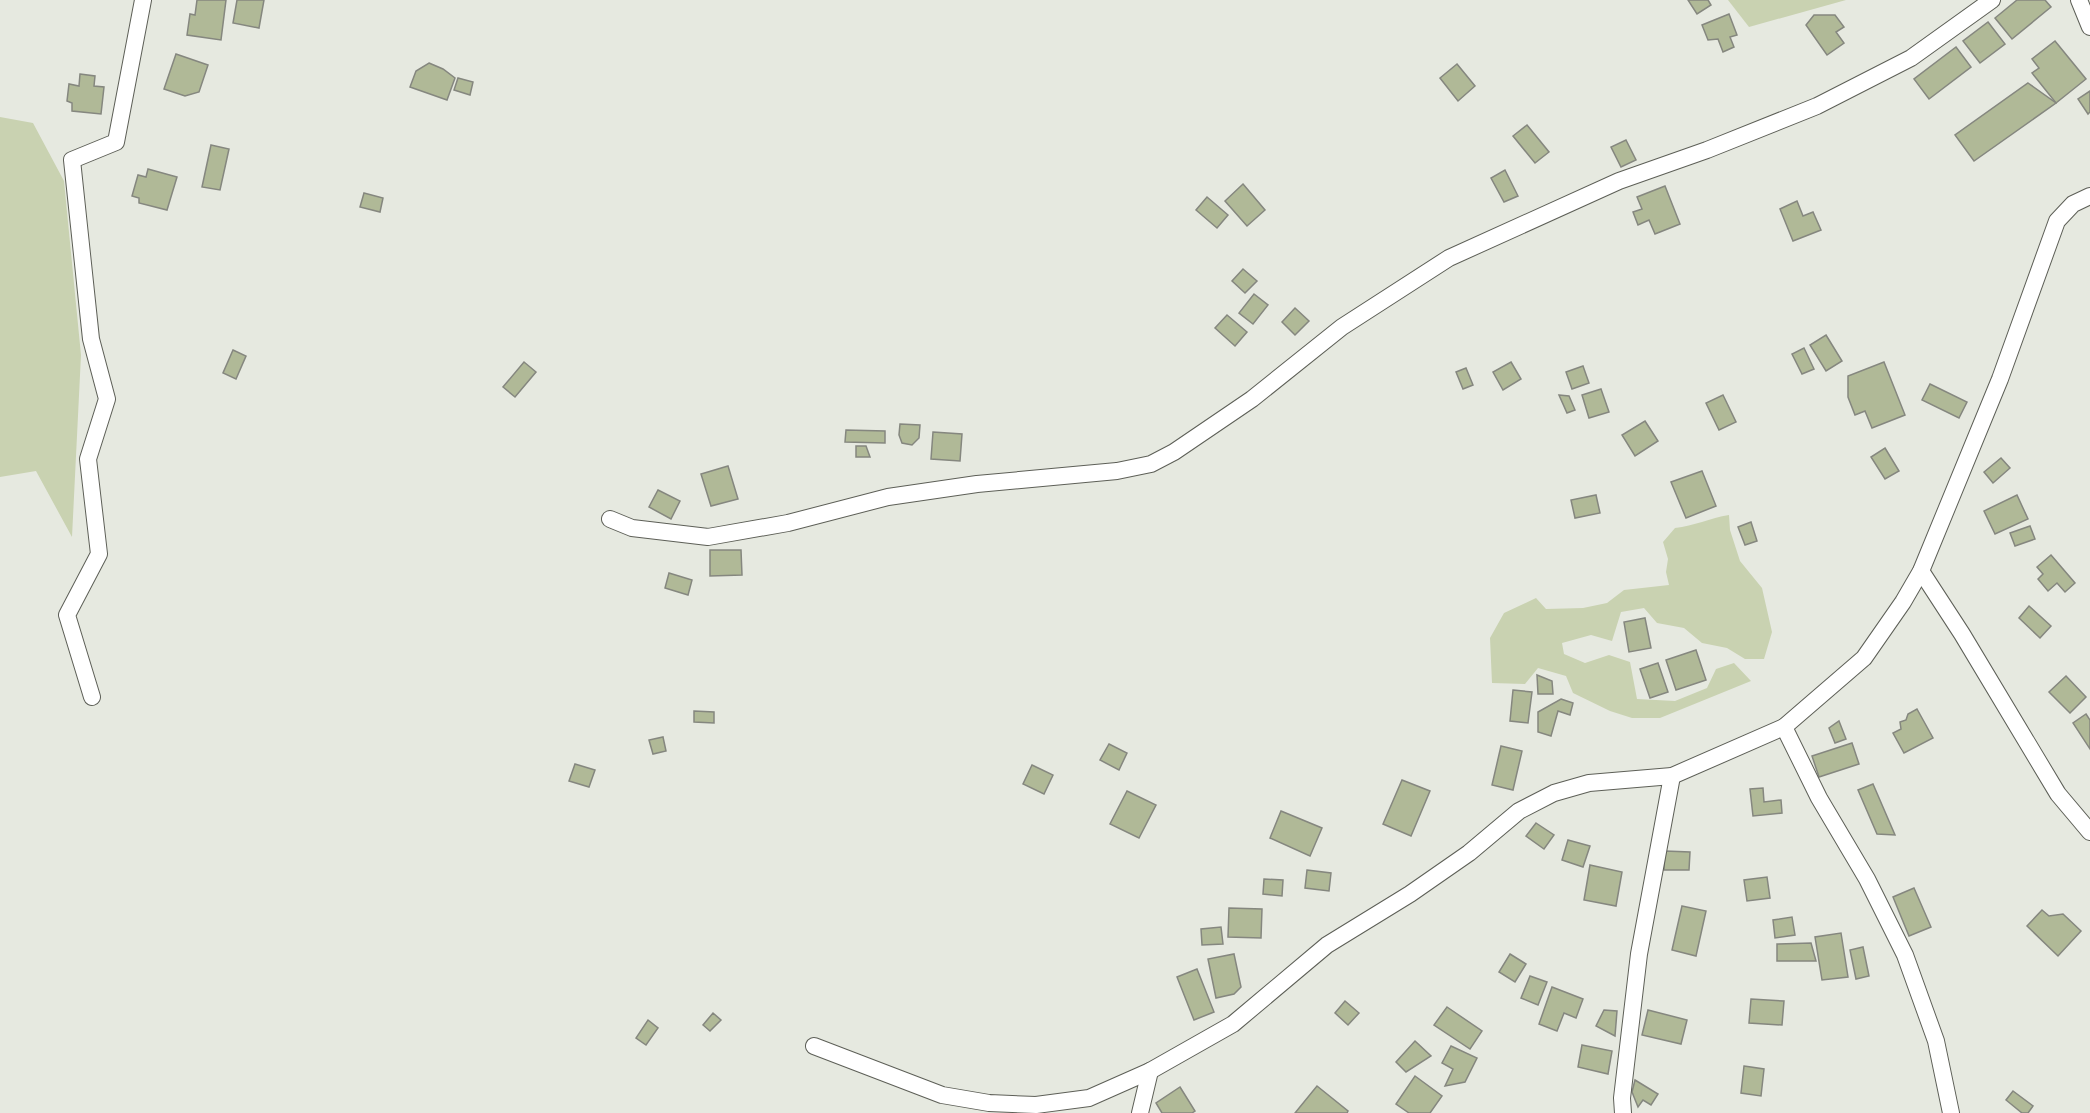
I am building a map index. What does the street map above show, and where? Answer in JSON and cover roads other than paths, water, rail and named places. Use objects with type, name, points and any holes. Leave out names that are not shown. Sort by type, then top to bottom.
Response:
[{"type":"street","points":[[92,697],[67,615],[99,554],[88,459],[107,399],[91,339],[72,160],[116,142],[142,0]]},
{"type":"street","points":[[610,519],[632,528],[708,537],[788,523],[888,497],[977,483],[1117,471],[1151,464],[1174,452],[1252,399],[1342,327],[1449,258],[1618,181],[1707,150],[1817,106],[1911,58],[1992,0]]},
{"type":"street","points":[[2079,0],[2090,27]]},
{"type":"street","points":[[814,1046],[942,1095],[1032,1109],[1089,1098],[1150,1071],[1233,1024],[1327,945],[1410,894],[1459,860],[1519,811],[1554,793],[1589,783],[1672,776],[1784,726],[1864,658],[1903,602],[1921,571],[2000,379],[2057,221],[2073,204],[2090,196]]},
{"type":"street","points":[[1921,571],[1962,634],[2058,794],[2090,832]]},
{"type":"street","points":[[1784,726],[1819,798],[1867,879],[1905,955],[1936,1041],[1951,1113]]},
{"type":"street","points":[[1623,1113],[1622,1098],[1639,954],[1672,776]]},
{"type":"street","points":[[1140,1113],[1150,1071]]}]
